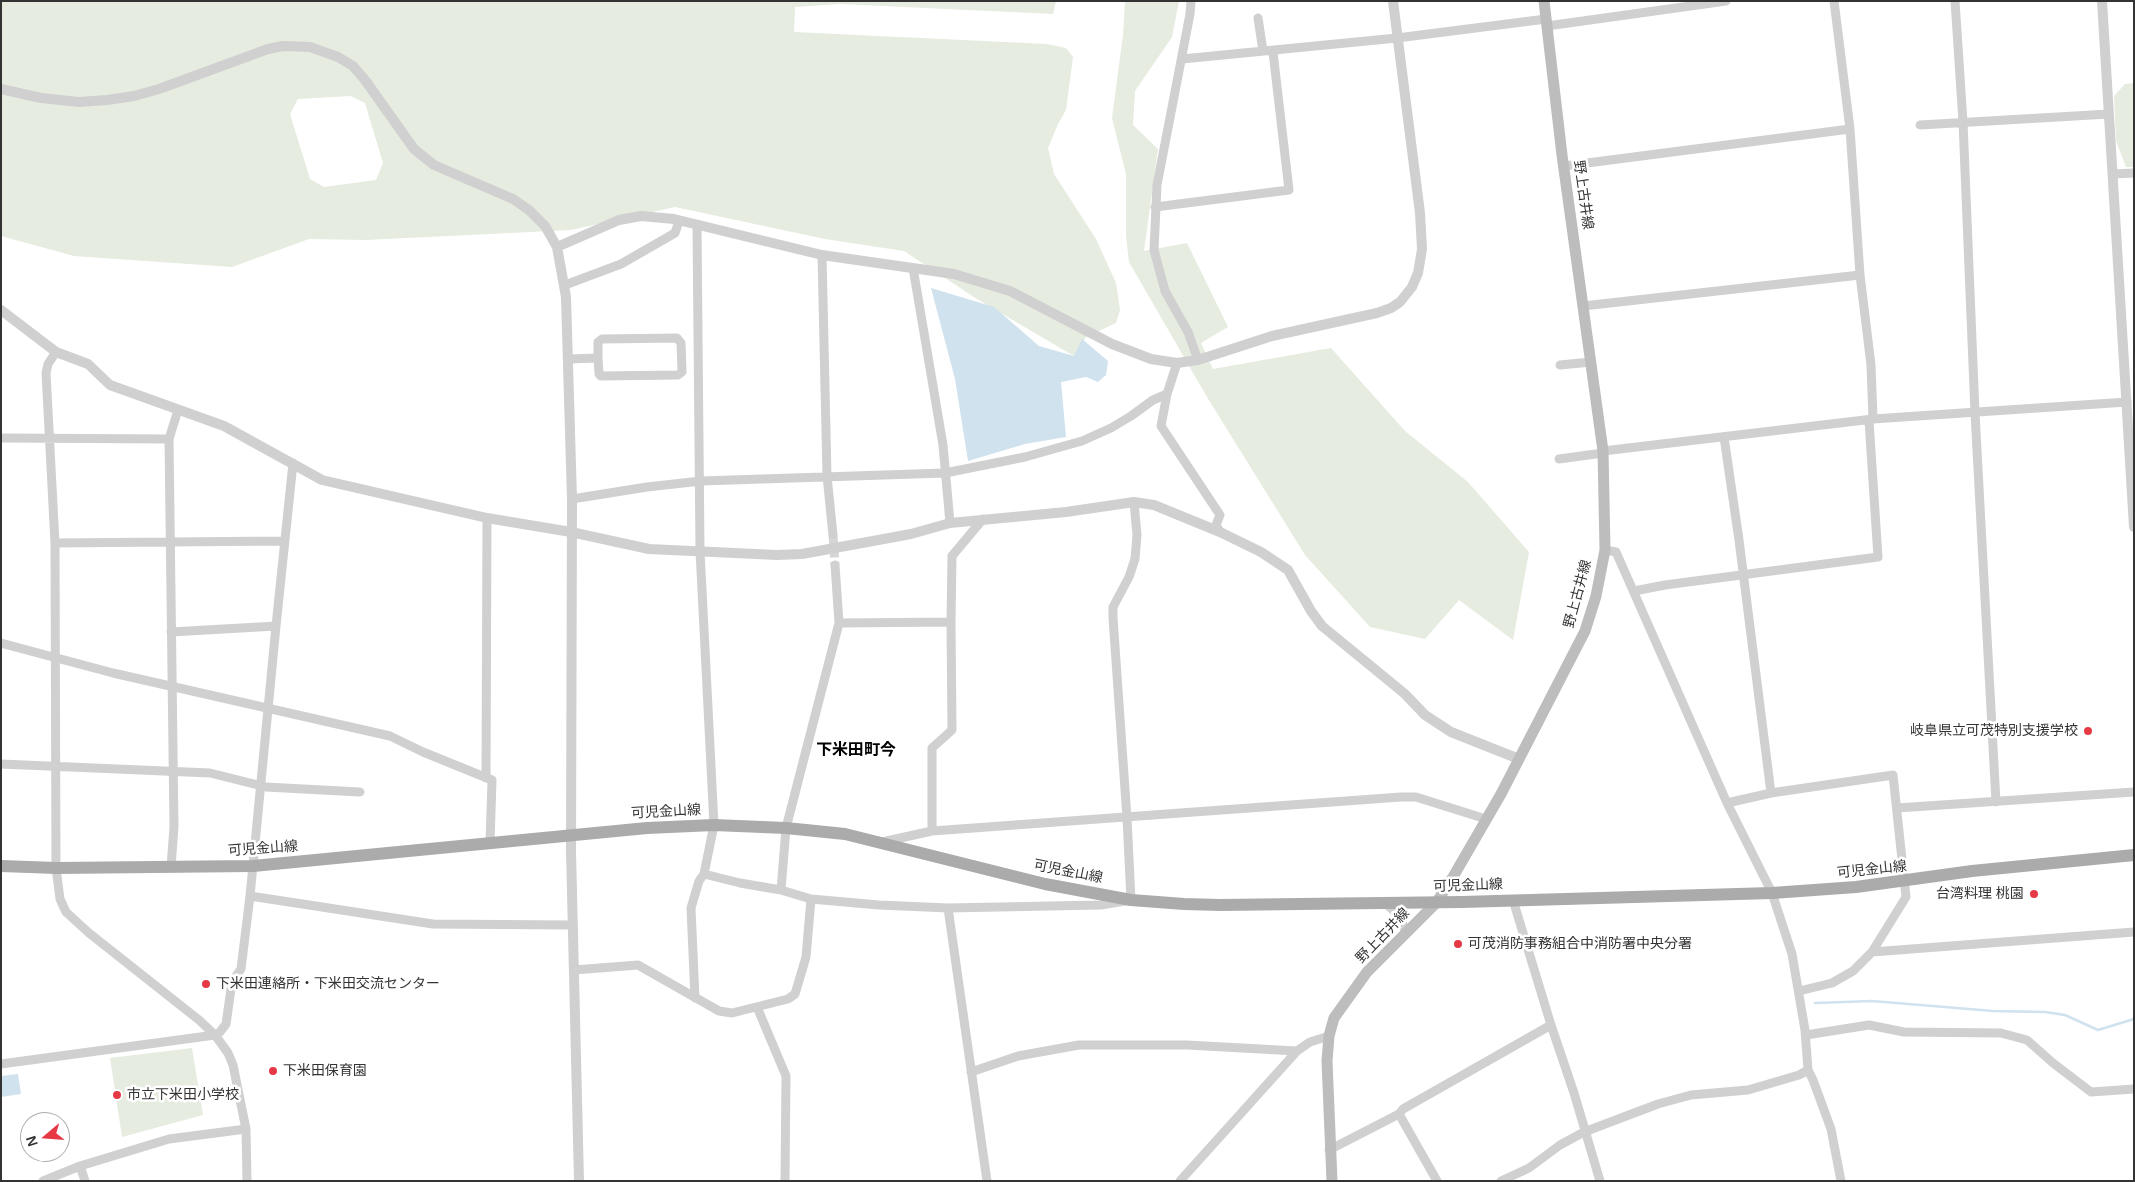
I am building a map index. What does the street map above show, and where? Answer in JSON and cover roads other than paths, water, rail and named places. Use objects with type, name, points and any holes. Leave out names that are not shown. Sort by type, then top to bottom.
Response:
[{"type":"main road","name":"野上古井線","points":[[1332,1181],[1327,1061],[1329,1036],[1337,1013],[1367,972],[1436,903],[1453,877],[1519,759],[1585,631],[1596,596],[1605,550],[1602,452],[1544,1]]},
{"type":"main road","name":"可児金山線","points":[[1,866],[56,868],[253,866],[647,828],[714,825],[786,828],[845,834],[1046,884],[1131,900],[1202,905],[1436,903],[1772,892],[1905,882],[1972,871],[2134,855]]},
{"type":"street","points":[[1191,1],[1182,59],[1157,185],[1154,250],[1165,291],[1188,332],[1198,360]]},
{"type":"street","points":[[557,247],[619,220],[641,216],[680,221],[822,255],[954,274],[1010,291],[1112,344],[1151,359],[1177,363],[1198,360],[1272,336],[1391,308],[1400,302],[1412,288],[1418,273],[1422,249],[1420,213],[1393,1]]},
{"type":"street","points":[[1182,59],[1263,51],[1273,52],[1726,1]]},
{"type":"street","points":[[1634,591],[1744,574],[1878,557],[1871,420],[1871,365],[1860,274],[1850,129],[1834,1]]},
{"type":"street","points":[[1956,1],[1975,413],[1996,802]]},
{"type":"street","points":[[2102,1],[2134,527]]},
{"type":"street","points":[[1258,18],[1263,51]]},
{"type":"street","points":[[1,89],[41,98],[79,102],[107,100],[134,96],[159,89],[255,53],[283,46],[297,45],[318,49],[338,57],[353,66],[414,149],[434,165],[513,200],[529,210],[545,226],[557,247],[565,285],[572,499],[571,835],[579,1181]]},
{"type":"street","points":[[1155,207],[1289,190],[1273,52]]},
{"type":"street","points":[[1920,125],[2109,114]]},
{"type":"street","points":[[1564,166],[1850,129]]},
{"type":"street","points":[[2113,174],[2134,173]]},
{"type":"street","points":[[565,285],[621,264],[675,233],[680,221]]},
{"type":"street","points":[[695,998],[691,908],[699,881],[704,874],[714,825],[700,552],[697,226]]},
{"type":"street","points":[[822,255],[827,476],[832,535]]},
{"type":"street","points":[[913,268],[943,445],[950,523]]},
{"type":"street","points":[[1583,306],[1860,274]]},
{"type":"street","points":[[1,310],[56,352],[88,364],[110,385],[224,426],[322,480],[487,518],[571,532],[649,549],[777,555],[802,554],[911,534],[950,523],[1066,512],[1134,502],[1154,505],[1220,532],[1262,552],[1288,570],[1311,612],[1322,626],[1405,694],[1425,715],[1451,732],[1519,759]]},
{"type":"street","points":[[677,338],[681,343],[682,372],[678,375],[601,376],[599,374],[598,358],[598,342],[602,339],[677,338]]},
{"type":"street","points":[[56,352],[48,364],[46,373],[55,543],[56,868],[60,899],[66,912],[89,933],[215,1035],[228,1053],[233,1065],[246,1130],[247,1181]]},
{"type":"street","points":[[568,359],[598,358]]},
{"type":"street","points":[[1560,365],[1591,362]]},
{"type":"street","points":[[1177,363],[1166,394],[1161,426],[1220,515],[1216,525],[1220,532]]},
{"type":"street","points":[[572,499],[700,481],[945,473],[1025,457],[1082,441],[1118,424],[1153,400],[1166,394]]},
{"type":"street","points":[[1559,459],[1602,452],[1871,420],[2127,402]]},
{"type":"street","points":[[171,867],[174,827],[169,439],[178,410]]},
{"type":"street","points":[[1,438],[169,439]]},
{"type":"street","points":[[1724,438],[1744,574],[1771,794]]},
{"type":"street","points":[[1,1064],[215,1035],[226,1024],[232,982],[241,969],[250,896],[293,463]]},
{"type":"street","points":[[704,874],[811,898],[879,905],[948,908],[1101,905],[1131,900],[1113,607],[1129,577],[1135,560],[1137,535],[1134,502]]},
{"type":"street","points":[[486,778],[487,518]]},
{"type":"street","points":[[932,831],[932,748],[952,730],[952,556],[983,519]]},
{"type":"street","points":[[55,543],[284,541]]},
{"type":"street","points":[[1605,550],[1616,552],[1728,802],[1772,892],[1792,954],[1806,1035],[1808,1070],[1814,1080],[1831,1129],[1841,1181]]},
{"type":"street","points":[[780,890],[786,828],[839,623],[835,565]]},
{"type":"street","points":[[839,623],[951,622]]},
{"type":"street","points":[[171,632],[276,626]]},
{"type":"street","points":[[1,643],[171,686],[390,736],[423,752],[492,780],[490,843]]},
{"type":"street","points":[[1,764],[173,770],[210,773],[266,787],[360,792]]},
{"type":"street","points":[[1728,802],[1892,775],[1906,898],[1872,952],[1853,971],[1832,983],[1799,991]]},
{"type":"street","points":[[1897,808],[2134,792]]},
{"type":"street","points":[[877,843],[932,831],[1400,797],[1416,797],[1486,819]]},
{"type":"street","points":[[250,896],[433,924],[572,925]]},
{"type":"street","points":[[574,970],[638,965],[720,1011],[732,1013],[788,999],[795,994],[806,957],[811,898]]},
{"type":"street","points":[[1513,900],[1550,1025],[1574,1093],[1600,1181]]},
{"type":"street","points":[[1385,903],[1400,916],[1406,933]]},
{"type":"street","points":[[948,908],[987,1181]]},
{"type":"street","points":[[1872,952],[2134,932]]},
{"type":"street","points":[[757,1007],[786,1076],[787,1158],[785,1181]]},
{"type":"street","points":[[1330,1150],[1399,1114],[1403,1109],[1550,1025]]},
{"type":"street","points":[[1806,1035],[1869,1026],[1904,1032],[2001,1033],[2027,1040],[2053,1063],[2092,1092],[2134,1089]]},
{"type":"street","points":[[1180,1181],[1297,1051],[1310,1042],[1329,1036]]},
{"type":"street","points":[[971,1072],[1018,1056],[1079,1045],[1187,1045],[1297,1051]]},
{"type":"street","points":[[1501,1181],[1529,1168],[1560,1144],[1584,1132],[1658,1104],[1691,1096],[1748,1090],[1799,1075],[1808,1070]]},
{"type":"street","points":[[1399,1114],[1437,1181]]},
{"type":"street","points":[[43,1181],[80,1166],[169,1139],[246,1130]]},
{"type":"street","points":[[80,1166],[85,1181]]},
{"type":"water","points":[[931,288],[994,307],[1039,346],[1074,356],[1082,339],[1108,361],[1106,375],[1098,382],[1086,377],[1061,382],[1066,437],[1025,444],[968,461],[955,379]]},
{"type":"water","points":[[18,1074],[21,1094],[1,1097],[1,1076]]},
{"type":"waterway","points":[[1815,1003],[1872,1001],[1993,1011],[2045,1012],[2065,1015],[2098,1030],[2134,1019]]},
{"type":"tunnel","points":[[833,535],[835,565]]},
{"type":"place","name":"岐阜県立可茂特別支援学校","points":[[2088,731]]},
{"type":"place","name":"台湾料理 桃園","points":[[2034,894]]},
{"type":"place","name":"可茂消防事務組合中消防署中央分署","points":[[1458,944]]},
{"type":"place","name":"下米田連絡所・下米田交流センター","points":[[206,984]]},
{"type":"place","name":"下米田保育園","points":[[273,1071]]},
{"type":"place","name":"市立下米田小学校","points":[[117,1095]]},
{"type":"district","name":"下米田町今","points":[[856,751]]}]
